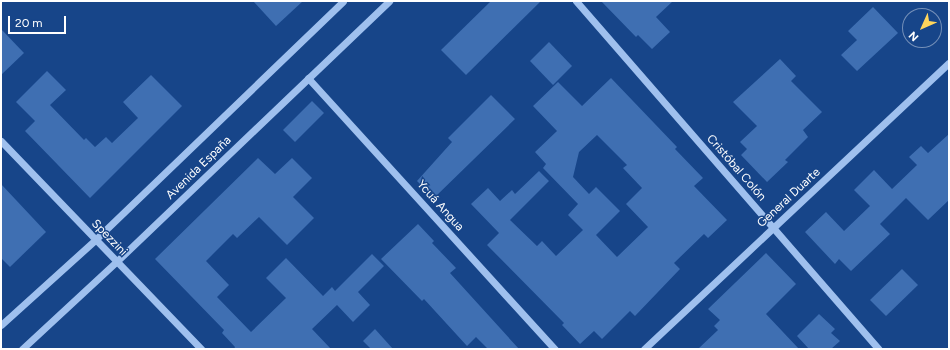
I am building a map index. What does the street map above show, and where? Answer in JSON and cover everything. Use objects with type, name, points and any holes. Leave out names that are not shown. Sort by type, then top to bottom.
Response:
[{"type":"street","name":"Avenida España","points":[[1,325],[95,240],[342,1]]},
{"type":"street","name":"Avenida España","points":[[22,349],[116,262],[389,1]]},
{"type":"street","name":"Cristóbal Colón","points":[[576,1],[879,349]]},
{"type":"street","name":"General Duarte","points":[[644,349],[949,63]]},
{"type":"street","name":"Ycuá Angua","points":[[308,78],[555,349]]},
{"type":"street","name":"Spezzini","points":[[1,141],[201,349]]},
{"type":"building","points":[[253,1],[303,1],[276,26]]},
{"type":"building","points":[[491,1],[541,1],[466,75],[441,50]]},
{"type":"building","points":[[601,1],[673,1],[656,17],[670,32],[652,49],[638,35],[636,37]]},
{"type":"building","points":[[873,7],[898,33],[857,71],[841,55],[857,40],[848,31]]},
{"type":"building","points":[[1,29],[24,53],[1,75]]},
{"type":"building","points":[[549,42],[572,66],[553,85],[530,61]]},
{"type":"building","points":[[780,59],[796,76],[791,81],[822,112],[803,130],[808,137],[785,160],[788,162],[767,182],[741,155],[747,149],[740,142],[757,126],[733,102]]},
{"type":"building","points":[[47,71],[66,90],[50,105],[84,140],[86,138],[95,147],[106,137],[112,143],[138,118],[123,102],[151,75],[182,106],[90,198],[25,131],[35,121],[16,102]]},
{"type":"building","points":[[611,78],[677,147],[675,149],[703,178],[694,186],[727,220],[708,238],[704,234],[674,263],[680,269],[635,316],[630,311],[602,339],[594,331],[580,344],[562,325],[564,323],[487,245],[499,233],[471,204],[488,188],[500,201],[512,190],[515,194],[539,171],[549,181],[510,220],[537,246],[542,241],[556,256],[583,230],[568,215],[578,204],[543,168],[546,164],[535,152],[557,131],[533,106],[558,82],[582,106]],"holes":[[[597,135],[627,165],[623,168],[642,188],[626,204],[648,227],[617,257],[596,235],[620,211],[596,187],[589,194],[573,177],[579,152]]]},
{"type":"building","points":[[491,95],[515,119],[434,198],[417,181],[452,142],[448,138]]},
{"type":"building","points":[[312,101],[324,113],[295,142],[283,130]]},
{"type":"building","points":[[949,134],[949,200],[928,220],[906,198],[880,224],[890,234],[851,271],[839,259],[835,264],[805,232],[826,212],[844,231],[870,206],[854,190],[874,170],[892,189],[917,165],[909,157],[921,146],[928,153]]},
{"type":"building","points":[[258,158],[275,174],[292,158],[312,178],[293,197],[314,218],[287,245],[259,217],[237,238],[233,234],[206,261],[229,285],[217,297],[251,332],[286,298],[266,278],[286,258],[323,296],[332,287],[335,291],[372,254],[384,266],[358,292],[370,305],[353,322],[337,305],[312,329],[331,349],[234,349],[235,347],[222,333],[224,330],[155,259]]},
{"type":"building","points":[[1,184],[46,232],[10,267],[1,258]]},
{"type":"building","points":[[418,224],[434,241],[432,243],[456,268],[450,273],[519,349],[488,349],[476,337],[467,346],[424,299],[422,301],[381,259]]},
{"type":"building","points":[[766,253],[796,284],[766,314],[799,349],[698,349],[718,330],[714,326],[720,320],[708,309]]},
{"type":"building","points":[[902,269],[918,285],[886,316],[870,300]]},
{"type":"building","points":[[819,314],[835,329],[831,333],[840,341],[831,349],[809,349],[797,336]]},
{"type":"building","points":[[375,329],[393,349],[371,349],[363,341]]}]
